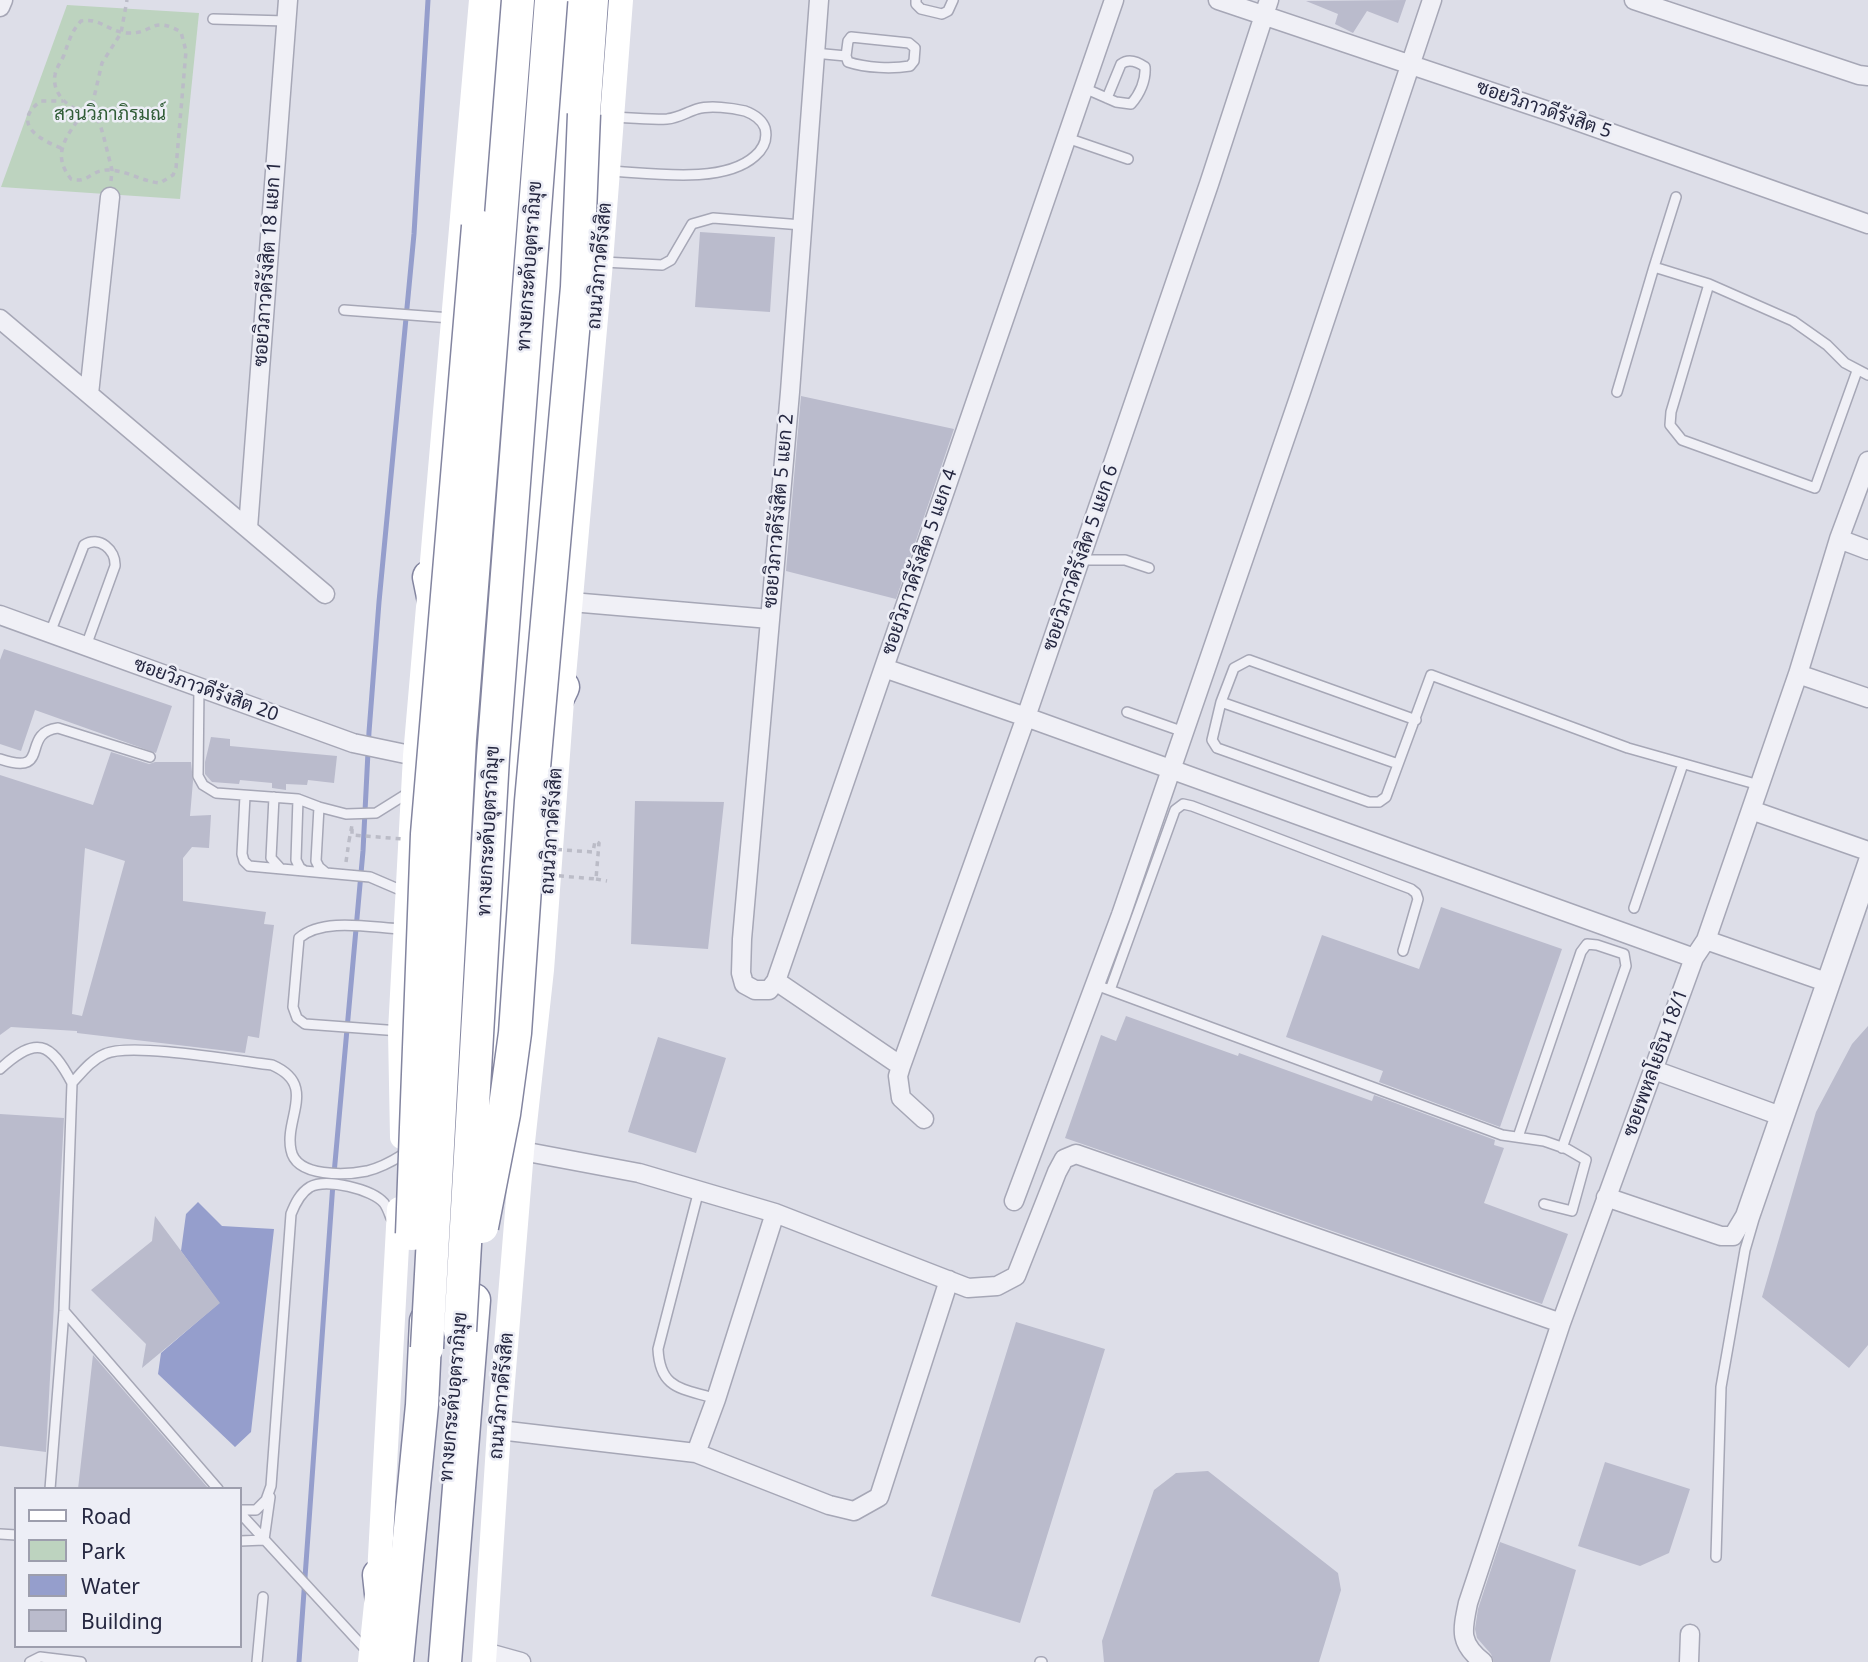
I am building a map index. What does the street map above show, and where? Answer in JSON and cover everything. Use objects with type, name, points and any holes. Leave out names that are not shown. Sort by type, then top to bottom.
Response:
[{"type":"highway","points":[[427,1348],[410,1290],[427,834],[498,0]]},
{"type":"highway","points":[[382,1660],[422,1405],[454,701],[512,0]]},
{"type":"highway","name":"ทางยกระดับอุตราภิมุข","points":[[405,1662],[427,1348],[460,739],[518,0]]},
{"type":"highway","name":"ทางยกระดับอุตราภิมุข","points":[[429,1662],[460,1331],[493,757],[551,0]]},
{"type":"highway","name":"ถนนวิภาวดีรังสิต","points":[[445,1662],[570,0]]},
{"type":"highway","points":[[460,1331],[502,1126],[515,1033],[530,801],[577,287],[598,115],[592,0]]},
{"type":"highway","points":[[429,577],[454,701]]},
{"type":"highway","points":[[510,798],[563,687]]},
{"type":"highway","points":[[379,1575],[382,1660]]},
{"type":"main road","points":[[379,1575],[399,1231],[402,1156],[400,1031],[415,755],[481,0]]},
{"type":"main road","name":"ถนนวิภาวดีรังสิต","points":[[484,1657],[507,1431],[523,1152],[542,970],[563,687],[608,171],[598,115],[621,0]]},
{"type":"street","points":[[0,7],[3,0]]},
{"type":"street","name":"ซอยวิภาวดีรังสิต 18 แยก 1","points":[[248,528],[288,0]]},
{"type":"street","name":"ซอยวิภาวดีรังสิต 5 แยก 2","points":[[776,981],[769,990],[755,990],[744,984],[741,973],[790,392],[818,0]]},
{"type":"street","name":"ซอยวิภาวดีรังสิต 5 แยก 4","points":[[776,981],[1114,0]]},
{"type":"street","name":"ซอยวิภาวดีรังสิต 5","points":[[1218,0],[1267,8],[1410,65],[1868,224]]},
{"type":"street","points":[[1014,1201],[1103,988],[1171,770],[1432,0]]},
{"type":"street","points":[[1634,0],[1868,76]]},
{"type":"street","name":"ซอยวิภาวดีรังสิต 5 แยก 6","points":[[924,1119],[901,1098],[898,1076],[901,1066],[1027,717],[1267,8]]},
{"type":"street","points":[[89,394],[110,197]]},
{"type":"street","points":[[0,319],[325,594]]},
{"type":"street","name":"ซอยพหลโยธิน 18/1","points":[[1483,1662],[1472,1653],[1464,1640],[1463,1626],[1468,1603],[1606,1197],[1695,958],[1706,940],[1798,674],[1839,539],[1868,461]]},
{"type":"street","points":[[1839,539],[1868,550]]},
{"type":"street","points":[[571,602],[770,619]]},
{"type":"street","name":"ซอยวิภาวดีรังสิต 20","points":[[0,615],[368,746],[415,755]]},
{"type":"street","points":[[884,668],[1695,958]]},
{"type":"street","points":[[1798,674],[1868,698]]},
{"type":"street","points":[[1751,810],[1868,851]]},
{"type":"street","points":[[1606,1197],[1721,1236],[1733,1236],[1745,1216],[1868,861]]},
{"type":"street","points":[[1706,940],[1826,982]]},
{"type":"street","points":[[776,981],[901,1066]]},
{"type":"street","points":[[1654,1070],[1778,1115]]},
{"type":"street","points":[[523,1152],[639,1173],[775,1213],[968,1288],[997,1286],[1016,1276],[1057,1172],[1064,1159],[1076,1154],[1561,1323]]},
{"type":"street","points":[[696,1453],[716,1399],[775,1213]]},
{"type":"street","points":[[507,1431],[696,1453],[829,1505],[854,1511],[879,1497],[949,1280]]},
{"type":"street","points":[[1689,1662],[1690,1634]]},
{"type":"street","points":[[484,1657],[521,1662]]},
{"type":"lane","points":[[916,0],[920,9],[942,15],[948,11],[953,0]]},
{"type":"lane","points":[[213,19],[286,21]]},
{"type":"lane","points":[[851,37],[909,43],[915,48],[914,61],[910,66],[902,67],[852,63],[848,62],[846,56],[851,37]]},
{"type":"lane","points":[[814,53],[846,56]]},
{"type":"lane","points":[[1084,88],[1107,98],[1127,105],[1131,104],[1137,98],[1144,80],[1145,66],[1130,61],[1121,64],[1107,98]]},
{"type":"lane","points":[[598,115],[667,119],[680,117],[699,108],[746,111],[758,118],[764,127],[766,140],[761,151],[746,164],[730,171],[700,174],[608,171]]},
{"type":"lane","points":[[1067,138],[1128,159]]},
{"type":"lane","points":[[1617,393],[1676,197]]},
{"type":"lane","points":[[601,262],[662,265],[671,260],[692,224],[700,220],[713,218],[802,225]]},
{"type":"lane","points":[[1654,267],[1709,284],[1793,321],[1827,345],[1845,363],[1868,375]]},
{"type":"lane","points":[[1709,284],[1671,412],[1670,425],[1682,440],[1815,488],[1857,371]]},
{"type":"lane","points":[[344,310],[452,318]]},
{"type":"lane","points":[[50,633],[84,545],[99,542],[112,551],[115,566],[86,646]]},
{"type":"lane","points":[[1080,560],[1125,560],[1149,568]]},
{"type":"lane","points":[[1416,720],[1249,660],[1234,668],[1212,740],[1217,748],[1229,753],[1369,802],[1379,803],[1385,797],[1416,720],[1431,675],[1628,748],[1759,785]]},
{"type":"lane","points":[[199,687],[199,779],[212,791],[298,799],[346,814],[376,813],[413,791]]},
{"type":"lane","points":[[1222,702],[1398,764]]},
{"type":"lane","points":[[1127,712],[1184,732]]},
{"type":"lane","points":[[0,760],[26,764],[31,761],[40,737],[46,731],[58,728],[150,757]]},
{"type":"lane","points":[[1634,908],[1683,764]]},
{"type":"lane","points":[[245,796],[244,861],[254,868],[370,877],[407,892]]},
{"type":"lane","points":[[274,797],[271,858],[282,870]]},
{"type":"lane","points":[[298,799],[296,862],[307,871]]},
{"type":"lane","points":[[1403,951],[1418,899],[1411,889],[1182,804],[1175,810],[1103,988],[1502,1135],[1531,1138],[1562,1148],[1586,1160],[1573,1209],[1567,1212],[1544,1203]]},
{"type":"lane","points":[[318,807],[316,861],[327,873]]},
{"type":"lane","points":[[1716,1557],[1721,1387],[1745,1250],[1868,889]]},
{"type":"lane","points":[[400,1031],[305,1024],[298,1018],[293,1007],[299,938],[307,931],[321,925],[405,929]]},
{"type":"lane","points":[[1518,1137],[1581,952],[1587,944],[1597,945],[1624,954],[1626,966],[1562,1148]]},
{"type":"lane","points":[[0,1069],[23,1050],[36,1046],[51,1051],[63,1064],[72,1083],[64,1311],[50,1487]]},
{"type":"lane","points":[[72,1083],[90,1064],[106,1053],[130,1049],[272,1065],[291,1078],[297,1094],[290,1148],[293,1158],[305,1168],[343,1174],[369,1171],[402,1156]]},
{"type":"lane","points":[[264,1540],[271,1486],[291,1214],[299,1197],[311,1187],[324,1184],[342,1185],[372,1194],[383,1202],[399,1231]]},
{"type":"lane","points":[[699,1190],[658,1349],[659,1368],[672,1385],[716,1399]]},
{"type":"lane","points":[[64,1311],[216,1487]]},
{"type":"lane","points":[[242,1511],[256,1510],[266,1500],[271,1486]]},
{"type":"lane","points":[[242,1513],[297,1575],[382,1660]]},
{"type":"lane","points":[[242,1541],[264,1540]]},
{"type":"lane","points":[[257,1662],[263,1597]]},
{"type":"lane","points":[[30,1662],[40,1657],[81,1662]]},
{"type":"path","points":[[112,170],[100,124],[93,114],[95,89],[102,63],[121,33],[127,0]]},
{"type":"path","points":[[65,102],[54,83],[55,76],[71,32],[80,21],[89,19],[121,33],[140,32],[155,24],[163,24],[181,32],[186,51],[176,168],[173,175],[160,183],[138,179],[120,170],[97,172],[82,181],[71,179],[60,163],[61,148],[82,113]]},
{"type":"path","points":[[61,148],[46,143],[33,134],[29,121],[32,110],[41,101],[54,99],[65,102],[82,113],[93,114]]},
{"type":"path","points":[[349,841],[349,874]]},
{"type":"path","points":[[596,879],[607,881]]},
{"type":"green space","name":"สวนวิภาภิรมณ์","points":[[67,5],[199,13],[180,199],[1,187]]},
{"type":"water","points":[[198,1202],[222,1226],[274,1229],[251,1432],[235,1447],[158,1374],[161,1353],[219,1303],[181,1251],[186,1214]]},
{"type":"building","points":[[1406,0],[1398,23],[1367,11],[1353,33],[1335,24],[1338,14],[1306,1]]},
{"type":"building","points":[[700,232],[775,237],[770,312],[695,307]]},
{"type":"building","points":[[801,396],[954,429],[896,599],[786,571]]},
{"type":"building","points":[[4,649],[172,706],[156,753],[35,710],[21,751],[0,744],[0,660]]},
{"type":"building","points":[[211,737],[230,739],[230,746],[337,756],[334,783],[308,780],[307,785],[286,784],[286,790],[272,788],[272,783],[240,780],[239,784],[212,782],[205,774]]},
{"type":"building","points":[[111,752],[149,764],[191,762],[193,781],[190,816],[211,815],[209,848],[192,847],[183,858],[183,901],[266,912],[264,924],[274,925],[259,1038],[248,1036],[245,1053],[77,1031],[11,1027],[0,1035],[0,775],[93,805]],"holes":[[[85,848],[125,861],[82,1016],[72,1014]]]},
{"type":"building","points":[[635,801],[724,802],[708,949],[631,944]]},
{"type":"building","points":[[1441,907],[1562,949],[1500,1127],[1379,1082],[1383,1071],[1286,1037],[1322,935],[1419,969]]},
{"type":"building","points":[[1126,1016],[1372,1101],[1374,1095],[1495,1140],[1494,1145],[1504,1148],[1484,1203],[1568,1234],[1542,1304],[1065,1138],[1101,1035],[1116,1041]]},
{"type":"building","points":[[1868,1026],[1868,1345],[1849,1368],[1762,1297],[1816,1112],[1852,1044]]},
{"type":"building","points":[[658,1037],[726,1058],[696,1153],[628,1132]]},
{"type":"building","points":[[0,1114],[64,1118],[46,1452],[0,1446]]},
{"type":"building","points":[[155,1216],[220,1303],[142,1368],[146,1344],[91,1290],[152,1241]]},
{"type":"building","points":[[1016,1322],[1105,1349],[1020,1623],[931,1596]]},
{"type":"building","points":[[93,1355],[207,1487],[78,1487]]},
{"type":"building","points":[[1605,1462],[1690,1489],[1669,1553],[1640,1566],[1578,1546]]},
{"type":"building","points":[[1208,1471],[1338,1573],[1341,1590],[1319,1662],[1104,1662],[1102,1641],[1154,1490],[1176,1473]]},
{"type":"building","points":[[1500,1542],[1576,1570],[1550,1662],[1494,1662],[1491,1654],[1477,1638],[1475,1629],[1478,1609]]},
{"type":"waterway","points":[[334,1174],[363,851],[379,602],[414,234],[428,0]]},
{"type":"waterway","points":[[299,1662],[333,1183]]}]
